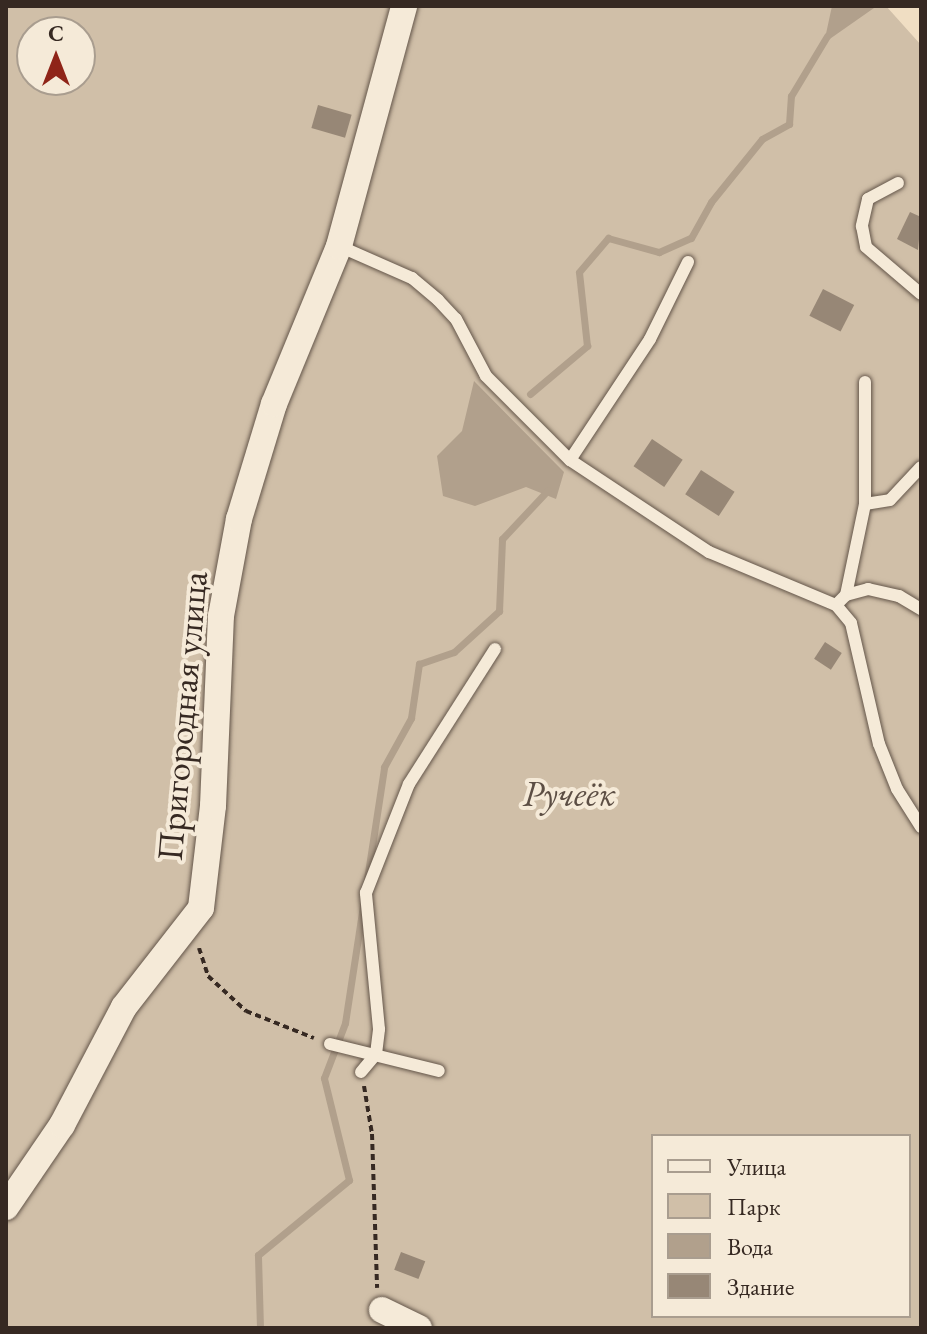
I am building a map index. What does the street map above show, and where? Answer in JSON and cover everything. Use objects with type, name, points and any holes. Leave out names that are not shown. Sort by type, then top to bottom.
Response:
[{"type":"street","name":"Пригородная улица","points":[[192,923],[201,908],[221,616],[239,519],[274,404],[339,246],[404,6]]},
{"type":"street","points":[[6,1207],[62,1125],[124,1007],[167,945],[192,923]]},
{"type":"street","points":[[379,1319],[419,1328]]},
{"type":"lane","points":[[898,183],[868,199],[862,226],[866,247],[921,294]]},
{"type":"lane","points":[[339,246],[412,278],[438,300],[456,319],[486,376],[570,460],[709,552],[836,605],[851,623],[879,744],[897,789],[921,827]]},
{"type":"lane","points":[[570,460],[650,339],[688,262]]},
{"type":"lane","points":[[846,595],[865,504],[865,382]]},
{"type":"lane","points":[[865,504],[890,500],[921,467]]},
{"type":"lane","points":[[836,605],[846,595],[868,589],[899,596],[921,609]]},
{"type":"lane","points":[[361,1072],[376,1054],[366,893],[409,784],[495,649]]},
{"type":"lane","points":[[330,1044],[439,1071]]},
{"type":"path","points":[[192,923],[208,976],[246,1011],[330,1044]]},
{"type":"path","points":[[361,1072],[372,1134],[371,1225],[379,1319]]},
{"type":"green space","points":[[6,6],[396,6],[324,270],[237,513],[194,904],[6,1199]]},
{"type":"green space","name":"Ручеёк","points":[[412,6],[886,6],[921,45],[921,1328],[6,1328],[6,1223],[136,1007],[209,909],[228,622],[245,515]]},
{"type":"water","points":[[832,6],[888,6],[874,8],[824,43]]},
{"type":"water","points":[[474,381],[564,472],[556,499],[526,487],[475,506],[443,496],[437,456],[462,431]]},
{"type":"building","points":[[318,105],[352,115],[345,138],[311,128]]},
{"type":"building","points":[[910,212],[921,217],[918,250],[897,239]]},
{"type":"building","points":[[823,289],[854,305],[841,332],[809,316]]},
{"type":"building","points":[[652,439],[683,460],[664,487],[634,466]]},
{"type":"building","points":[[701,470],[735,492],[719,516],[685,494]]},
{"type":"building","points":[[825,642],[842,653],[831,670],[814,659]]},
{"type":"building","points":[[401,1252],[425,1261],[418,1279],[394,1270]]},
{"type":"waterway","points":[[530,394],[587,346],[579,272],[608,238],[659,252],[691,238],[711,202],[762,139],[789,124],[791,96],[827,36]]},
{"type":"waterway","points":[[260,1328],[258,1255],[349,1180],[324,1078],[345,1023],[384,767],[411,718],[419,664],[454,652],[499,611],[502,539],[548,490]]}]
